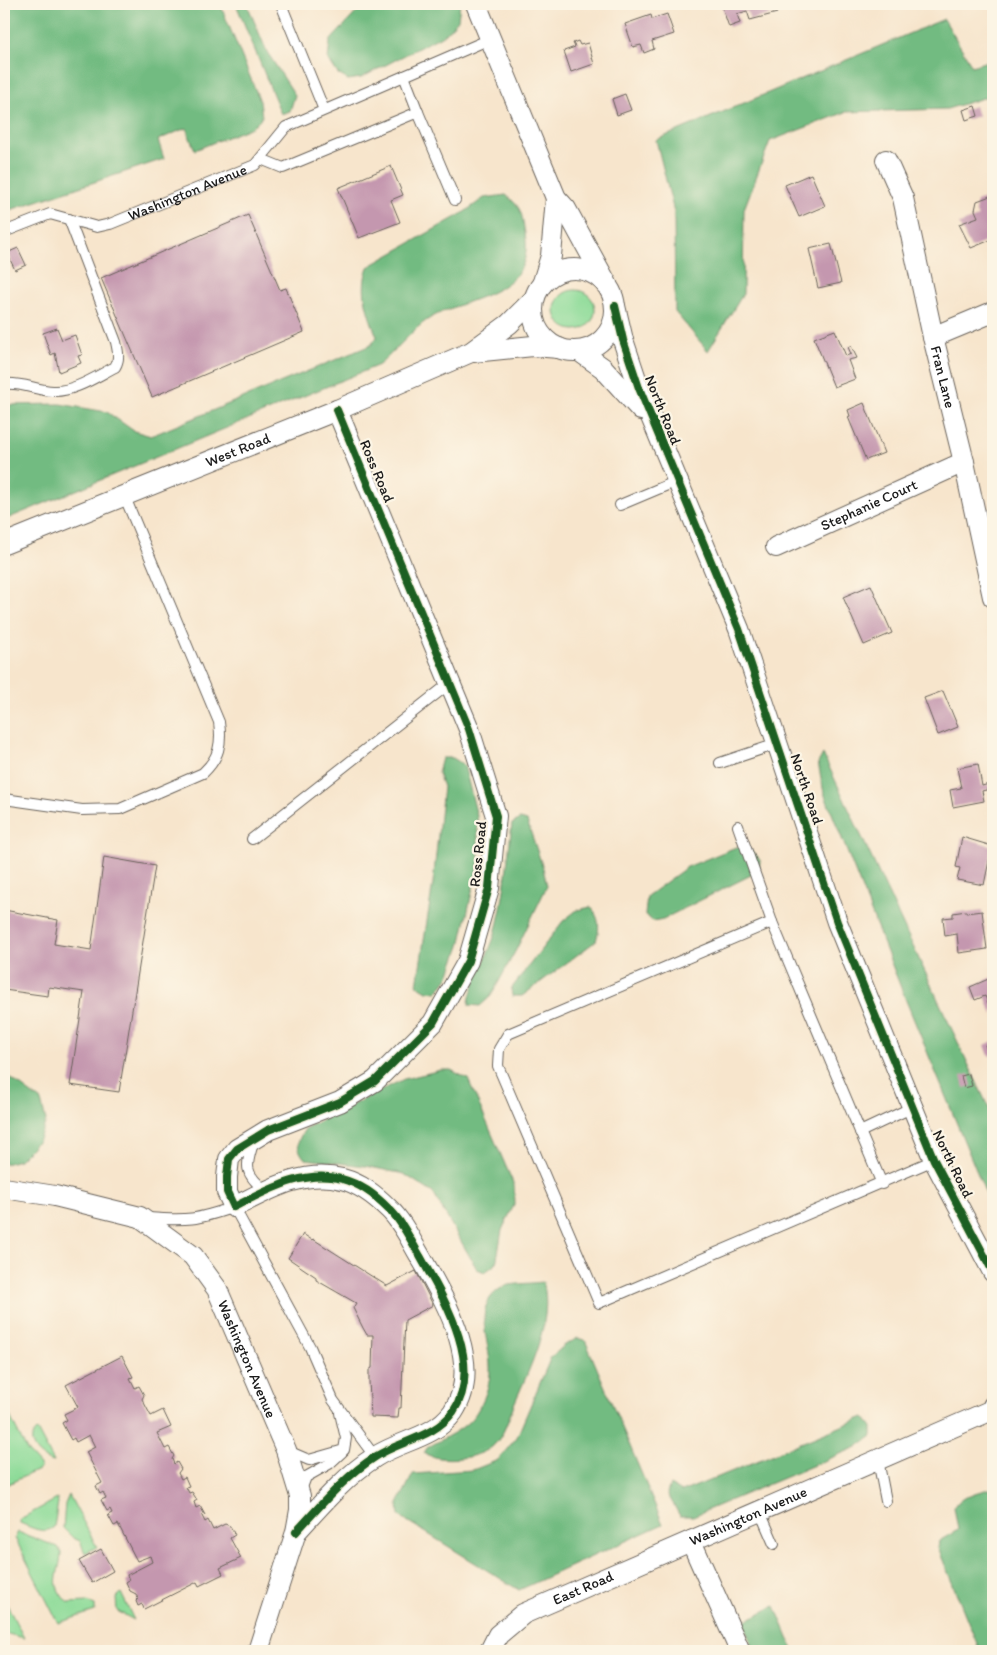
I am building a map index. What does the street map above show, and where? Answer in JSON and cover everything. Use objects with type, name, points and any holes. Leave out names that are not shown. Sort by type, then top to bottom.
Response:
[{"type":"street","points":[[476,4],[556,198],[566,209],[607,284],[615,306],[614,320],[609,333],[599,343],[587,349],[569,349],[547,341],[538,330],[533,317],[539,291],[551,256],[556,198]]},
{"type":"street","name":"Fran Lane","points":[[886,160],[903,198],[932,337],[964,462],[993,597]]},
{"type":"street","points":[[539,291],[562,270],[573,268],[596,274],[607,284]]},
{"type":"street","name":"West Road","points":[[4,544],[337,410],[470,352],[510,324],[539,291]]},
{"type":"street","name":"North Road","points":[[615,306],[629,361],[739,629],[837,922],[911,1108],[934,1160],[993,1272]]},
{"type":"street","points":[[932,337],[993,312]]},
{"type":"street","name":"West Road","points":[[470,352],[533,346],[569,349]]},
{"type":"street","name":"North Road","points":[[569,349],[616,380],[654,425]]},
{"type":"street","name":"Ross Road","points":[[234,1206],[227,1192],[226,1177],[229,1159],[237,1149],[255,1138],[340,1102],[375,1081],[433,1023],[468,961],[489,888],[496,816],[469,729],[337,410]]},
{"type":"street","name":"Stephanie Court","points":[[776,547],[964,462]]},
{"type":"street","name":"Washington Avenue","points":[[234,1206],[300,1178],[318,1176],[342,1179],[366,1188],[391,1210],[448,1306],[460,1341],[464,1372],[462,1389],[453,1411],[433,1431],[375,1457],[328,1496],[296,1532]]},
{"type":"street","name":"Washington Avenue","points":[[4,1188],[55,1196],[140,1217],[193,1256],[217,1289],[286,1450],[300,1496],[300,1510],[296,1532],[258,1651]]},
{"type":"street","points":[[869,1463],[992,1410],[993,1406]]},
{"type":"street","name":"Washington Avenue","points":[[740,1651],[691,1541],[869,1463]]},
{"type":"street","name":"East Road","points":[[490,1651],[498,1635],[523,1614],[691,1541]]},
{"type":"lane","points":[[281,4],[324,110]]},
{"type":"lane","name":"Washington Avenue","points":[[4,232],[50,214],[98,227],[110,224],[255,165],[280,131],[324,110],[490,39]]},
{"type":"lane","points":[[404,76],[455,200]]},
{"type":"lane","points":[[261,159],[283,168],[418,112]]},
{"type":"lane","points":[[4,384],[17,383],[54,391],[75,386],[115,368],[118,363],[119,352],[116,342],[69,219]]},
{"type":"lane","points":[[620,505],[678,481]]},
{"type":"lane","points":[[4,799],[82,810],[120,809],[203,773],[213,763],[219,751],[221,736],[218,722],[124,495]]},
{"type":"lane","points":[[252,839],[450,684]]},
{"type":"lane","points":[[720,763],[777,744]]},
{"type":"lane","points":[[738,826],[772,922],[882,1184]]},
{"type":"lane","points":[[772,922],[508,1034],[499,1049],[498,1066],[599,1303],[882,1184],[934,1160]]},
{"type":"lane","points":[[860,1132],[911,1108]]},
{"type":"lane","points":[[255,1138],[246,1162],[249,1174],[266,1191]]},
{"type":"lane","points":[[234,1206],[310,1347],[339,1409],[346,1438],[344,1450],[329,1464],[306,1477],[300,1496]]},
{"type":"lane","name":"Washington Avenue","points":[[140,1217],[180,1221],[199,1219],[234,1206]]},
{"type":"lane","points":[[339,1409],[375,1457]]},
{"type":"lane","points":[[286,1450],[309,1460],[344,1450]]},
{"type":"lane","points":[[869,1463],[886,1501]]},
{"type":"lane","points":[[756,1511],[764,1521],[774,1544]]},
{"type":"green space","points":[[4,4],[220,4],[260,101],[262,117],[252,127],[195,150],[186,128],[158,140],[164,159],[4,212]]},
{"type":"green space","points":[[236,4],[247,4],[267,52],[295,95],[290,111],[281,114]]},
{"type":"green space","points":[[364,4],[460,4],[458,20],[445,34],[361,78],[348,80],[338,74],[328,59],[330,41]]},
{"type":"green space","points":[[944,19],[972,66],[993,59],[993,95],[947,109],[846,112],[770,141],[744,209],[743,294],[708,351],[675,312],[674,212],[656,140]]},
{"type":"green space","points":[[506,195],[516,204],[522,215],[526,255],[519,271],[508,283],[492,292],[438,314],[423,323],[379,365],[4,520],[4,405],[60,404],[107,412],[134,431],[151,436],[371,345],[377,337],[366,302],[364,285],[368,267],[463,213],[484,198]]},
{"type":"green space","points":[[579,290],[586,293],[592,299],[595,310],[594,318],[586,327],[579,330],[571,330],[564,327],[556,318],[555,306],[558,299],[567,291]]},
{"type":"green space","points":[[823,754],[993,1117],[993,1211],[907,1003],[824,793],[818,763]]},
{"type":"green space","points":[[442,758],[453,758],[464,765],[477,816],[479,861],[460,946],[449,976],[437,992],[427,991],[417,985],[433,883],[443,787],[438,773]]},
{"type":"green space","points":[[520,819],[527,821],[547,886],[491,996],[480,1006],[469,1005],[472,991],[498,923],[512,824]]},
{"type":"green space","points":[[736,847],[747,849],[755,854],[760,860],[759,871],[663,919],[653,921],[645,915],[647,896],[687,867]]},
{"type":"green space","points":[[591,907],[598,923],[596,941],[522,996],[512,996],[511,989],[563,921],[577,910]]},
{"type":"green space","points":[[441,1070],[451,1070],[468,1079],[514,1185],[515,1203],[502,1230],[496,1264],[485,1272],[477,1269],[433,1193],[404,1174],[365,1166],[305,1159],[298,1144],[306,1128],[404,1079]]},
{"type":"green space","points":[[4,1073],[41,1101],[46,1121],[38,1141],[19,1160],[4,1164]]},
{"type":"green space","points":[[543,1282],[546,1296],[545,1312],[539,1343],[506,1425],[497,1442],[487,1450],[469,1457],[449,1459],[424,1453],[427,1448],[466,1425],[484,1399],[490,1373],[484,1325],[487,1303],[494,1294],[505,1286]]},
{"type":"green space","points":[[578,1338],[585,1340],[663,1524],[519,1590],[399,1516],[398,1504],[413,1474],[473,1470],[498,1460],[517,1437],[551,1357],[565,1345]]},
{"type":"green space","points":[[4,1404],[27,1451],[40,1465],[40,1469],[4,1486]]},
{"type":"green space","points":[[864,1417],[872,1427],[872,1436],[857,1447],[693,1516],[680,1516],[667,1493],[670,1485],[682,1492]]},
{"type":"green space","points":[[37,1430],[54,1462],[43,1458],[35,1450],[32,1440]]},
{"type":"green space","points":[[993,1488],[993,1651],[980,1651],[938,1548],[939,1541],[958,1530],[954,1507],[962,1499],[972,1494]]},
{"type":"green space","points":[[69,1495],[97,1547],[85,1553],[80,1541],[73,1538],[63,1528],[65,1504]]},
{"type":"green space","points":[[57,1499],[54,1527],[41,1530],[20,1523],[20,1519]]},
{"type":"green space","points":[[18,1532],[58,1547],[61,1553],[57,1579],[58,1590],[68,1603],[87,1602],[95,1605],[95,1611],[58,1623],[15,1538]]},
{"type":"green space","points":[[121,1593],[134,1620],[117,1611],[116,1598]]},
{"type":"green space","points":[[4,1599],[24,1638],[8,1634],[4,1630]]},
{"type":"green space","points":[[775,1606],[794,1651],[755,1651],[742,1622]]},
{"type":"building","points":[[721,4],[774,4],[777,13],[750,20],[747,11],[737,14],[740,23],[729,27]]},
{"type":"building","points":[[667,14],[674,34],[652,41],[654,49],[644,53],[641,45],[633,47],[625,24],[651,15],[652,19]]},
{"type":"building","points":[[578,41],[580,45],[588,43],[594,64],[571,72],[564,51],[575,47],[573,43]]},
{"type":"building","points":[[625,94],[631,110],[617,115],[612,99]]},
{"type":"building","points":[[975,106],[978,116],[966,120],[963,110]]},
{"type":"building","points":[[391,166],[403,195],[391,200],[400,222],[359,238],[338,188]]},
{"type":"building","points":[[811,174],[825,206],[799,217],[785,185]]},
{"type":"building","points":[[993,195],[993,239],[971,248],[959,224],[978,217],[975,210],[977,201]]},
{"type":"building","points":[[248,215],[280,290],[286,288],[304,332],[152,397],[101,278]]},
{"type":"building","points":[[831,244],[841,283],[818,288],[809,249]]},
{"type":"building","points":[[18,248],[26,265],[15,270],[7,253]]},
{"type":"building","points":[[57,328],[62,340],[75,335],[82,355],[78,356],[81,363],[59,372],[55,353],[51,355],[43,333]]},
{"type":"building","points":[[835,330],[846,356],[851,354],[848,347],[851,346],[857,358],[848,360],[855,379],[834,387],[814,338]]},
{"type":"building","points":[[864,403],[884,453],[866,460],[848,417],[850,416],[848,410]]},
{"type":"building","points":[[871,585],[892,633],[864,645],[843,597]]},
{"type":"building","points":[[943,691],[958,727],[938,735],[924,698]]},
{"type":"building","points":[[978,764],[982,786],[989,784],[990,789],[982,791],[984,801],[953,807],[950,790],[961,788],[957,768]]},
{"type":"building","points":[[962,837],[992,846],[984,885],[957,880],[960,868],[956,867]]},
{"type":"building","points":[[104,857],[155,866],[119,1092],[70,1085],[84,992],[49,987],[48,996],[4,990],[4,910],[58,920],[54,944],[91,950]]},
{"type":"building","points":[[966,911],[966,913],[982,911],[987,949],[959,953],[957,934],[945,936],[943,918],[953,917],[953,913]]},
{"type":"building","points":[[993,977],[993,1015],[985,996],[975,1000],[970,987]]},
{"type":"building","points":[[993,1041],[993,1055],[989,1056],[985,1045]]},
{"type":"building","points":[[969,1074],[972,1086],[964,1088],[961,1076]]},
{"type":"building","points":[[303,1234],[387,1286],[416,1271],[433,1305],[405,1320],[401,1408],[399,1408],[398,1418],[371,1417],[369,1370],[372,1368],[373,1335],[367,1335],[363,1328],[353,1308],[356,1303],[316,1280],[316,1277],[288,1258]]},
{"type":"building","points":[[122,1356],[133,1377],[130,1378],[135,1388],[139,1386],[144,1395],[142,1399],[151,1416],[163,1410],[171,1427],[157,1433],[165,1449],[169,1447],[174,1456],[172,1459],[174,1464],[177,1462],[181,1469],[178,1473],[181,1479],[185,1477],[189,1486],[186,1487],[189,1493],[192,1492],[197,1500],[194,1502],[196,1508],[200,1506],[205,1515],[202,1516],[205,1522],[208,1520],[213,1530],[225,1524],[230,1526],[235,1535],[230,1538],[241,1558],[220,1568],[223,1574],[199,1586],[197,1582],[144,1609],[142,1604],[138,1606],[136,1594],[130,1591],[126,1582],[129,1580],[127,1575],[152,1562],[150,1556],[137,1561],[118,1524],[114,1526],[108,1515],[112,1513],[110,1509],[107,1511],[101,1500],[106,1498],[103,1492],[100,1494],[96,1486],[102,1483],[86,1452],[95,1447],[89,1435],[76,1442],[74,1438],[71,1440],[62,1423],[67,1420],[64,1414],[78,1407],[66,1385]]},
{"type":"building","points":[[101,1549],[113,1571],[92,1583],[79,1561]]},
{"type":"cycle path","points":[[615,306],[623,340],[639,388],[739,629],[837,922],[934,1160],[993,1272]]},
{"type":"cycle path","points":[[296,1532],[353,1473],[385,1451],[427,1433],[445,1421],[453,1412],[462,1393],[465,1374],[463,1353],[449,1311],[439,1291],[402,1225],[394,1214],[378,1199],[362,1187],[349,1181],[328,1177],[313,1177],[286,1183],[234,1207],[227,1192],[229,1159],[237,1149],[268,1130],[340,1102],[375,1081],[433,1023],[468,961],[489,888],[496,816],[469,729],[337,410]]}]
